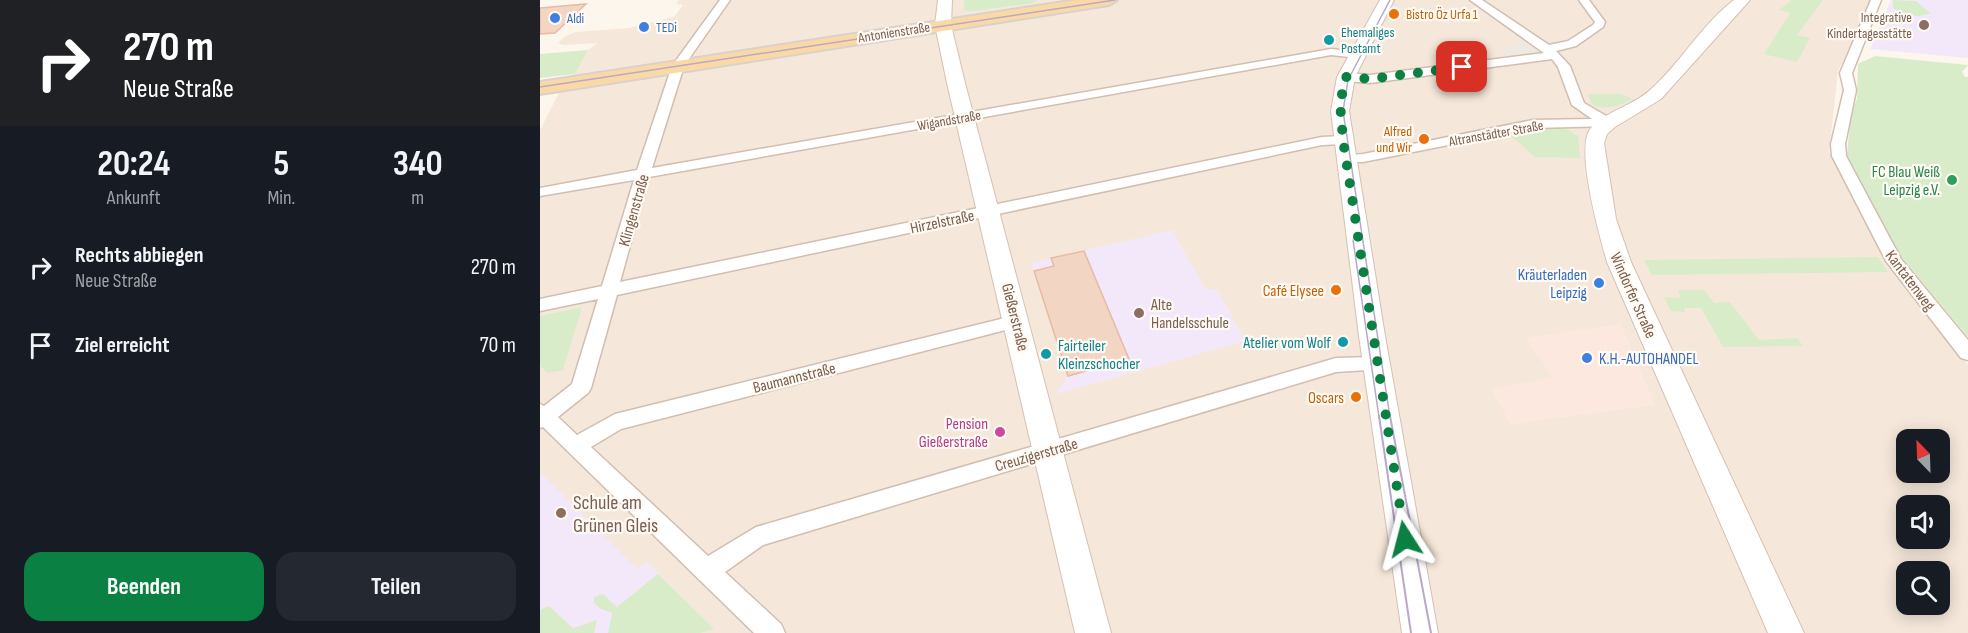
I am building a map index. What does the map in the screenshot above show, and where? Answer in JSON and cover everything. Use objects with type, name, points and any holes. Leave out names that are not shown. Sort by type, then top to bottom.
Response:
[{"type":"main road","name":"Antonienstraße","points":[[540,86],[943,25],[1055,4],[1109,0]]},
{"type":"street","name":"Klingenstraße","points":[[542,416],[581,388],[643,174],[678,65],[725,0]]},
{"type":"street","name":"Gießerstraße","points":[[945,0],[943,25],[1094,633]]},
{"type":"street","points":[[1387,0],[1352,66],[1340,103],[1376,364],[1420,633]]},
{"type":"street","points":[[1475,0],[1551,52],[1564,66],[1578,105],[1608,123]]},
{"type":"street","name":"Wigandstraße","points":[[540,192],[1331,52],[1370,79],[1551,52],[1572,44],[1598,27],[1600,22],[1584,0]]},
{"type":"street","name":"Altranstädter Straße","points":[[1345,149],[1363,158],[1533,124],[1608,123],[1655,95],[1734,7],[1743,0]]},
{"type":"street","name":"Kantatenweg","points":[[1876,0],[1846,73],[1850,90],[1838,144],[1839,156],[1894,261],[1968,353]]},
{"type":"street","name":"Windorfer Straße","points":[[1608,123],[1598,132],[1594,143],[1610,238],[1786,633]]},
{"type":"street","name":"Hirzelstraße","points":[[540,305],[1322,141],[1345,149]]},
{"type":"street","name":"Baumannstraße","points":[[576,446],[615,422],[1017,321]]},
{"type":"street","name":"Creuzigerstraße","points":[[706,571],[756,537],[1336,365],[1376,364]]},
{"type":"street","points":[[542,416],[772,633]]},
{"type":"shaded area","points":[[679,0],[1874,0],[1838,71],[1829,152],[1880,251],[1968,365],[1968,633],[540,633],[540,130],[562,87],[575,74],[588,50],[598,43],[563,45],[558,43],[566,36],[576,32],[629,28],[674,17],[683,5],[676,4]]},
{"type":"shaded area","name":"Integrative Kindertagesstätte","points":[[1891,0],[1968,0],[1968,58],[1870,49]]},
{"type":"shaded area","points":[[1522,40],[1539,53],[1511,57],[1501,48],[1523,45],[1519,41]]},
{"type":"shaded area","name":"Alte Handelsschule","points":[[1172,230],[1206,290],[1217,289],[1245,341],[1056,394],[1068,376],[1031,263]]},
{"type":"shaded area","name":"K.H.-AUTOHANDEL","points":[[1621,324],[1655,405],[1511,424],[1492,390],[1553,377],[1526,338]]},
{"type":"shaded area","name":"Schule am Grünen Gleis","points":[[540,472],[637,569],[647,562],[680,595],[636,633],[540,633]]},
{"type":"green space","points":[[964,0],[1037,0],[1033,3],[973,11],[964,10]]},
{"type":"green space","points":[[1792,0],[1823,0],[1797,35],[1810,38],[1797,62],[1764,54],[1790,13],[1779,10]]},
{"type":"green space","points":[[1893,0],[1916,1],[1930,13],[1916,16],[1902,13],[1893,8]]},
{"type":"green space","points":[[588,50],[575,74],[540,78],[540,54]]},
{"type":"green space","points":[[1875,56],[1968,65],[1962,72],[1965,77],[1968,77],[1968,337],[1900,255],[1847,155],[1851,113],[1857,99],[1858,64]]},
{"type":"green space","points":[[1587,94],[1620,94],[1633,99],[1613,107],[1602,107],[1592,104]]},
{"type":"green space","points":[[1548,127],[1565,128],[1578,136],[1580,158],[1535,157],[1509,134]]},
{"type":"green space","points":[[1878,257],[1888,272],[1652,275],[1644,260]]},
{"type":"green space","points":[[1678,290],[1704,290],[1714,303],[1730,302],[1759,340],[1797,338],[1803,346],[1723,347],[1701,308],[1684,308],[1685,312],[1671,311],[1664,297],[1681,298]]},
{"type":"green space","points":[[582,307],[563,370],[548,373],[540,366],[540,316]]},
{"type":"green space","points":[[658,574],[714,629],[700,633],[608,633],[612,613],[601,609],[594,603],[594,597],[603,594],[617,607]]},
{"type":"green space","points":[[549,606],[573,628],[597,620],[594,633],[540,633],[540,610]]},
{"type":"building","name":"Aldi","points":[[586,4],[555,33],[540,34],[540,8]]},
{"type":"building","name":"Alte Handelsschule","points":[[1084,251],[1129,359],[1068,376],[1034,271],[1054,266],[1051,258]]},
{"type":"tram line","points":[[540,87],[1115,0]]},
{"type":"tram line","points":[[1390,0],[1348,80],[1343,111],[1390,417]]},
{"type":"tram line","points":[[1353,240],[1379,417]]},
{"type":"tram line","points":[[1379,416],[1411,633]]},
{"type":"tram line","points":[[1390,416],[1431,633]]},
{"type":"place","name":"Bistro Öz Urfa 1","points":[[1394,14]]},
{"type":"place","name":"Aldi","points":[[555,18]]},
{"type":"place","name":"Integrative Kindertagesstätte","points":[[1924,25]]},
{"type":"place","name":"TEDi","points":[[644,27]]},
{"type":"place","name":"Ehemaliges Postamt","points":[[1329,40]]},
{"type":"place","name":"Alfred und Wir","points":[[1424,139]]},
{"type":"place","name":"FC Blau Weiß Leipzig e.V.","points":[[1952,180]]},
{"type":"place","name":"Kräuterladen Leipzig","points":[[1599,283]]},
{"type":"place","name":"Café Elysee","points":[[1336,290]]},
{"type":"place","name":"Alte Handelsschule","points":[[1139,313]]},
{"type":"place","name":"Atelier vom Wolf","points":[[1343,342]]},
{"type":"place","name":"Fairteiler Kleinzschocher","points":[[1046,354]]},
{"type":"place","name":"K.H.-AUTOHANDEL","points":[[1587,358]]},
{"type":"place","name":"Oscars","points":[[1356,397]]},
{"type":"place","name":"Pension Gießerstraße","points":[[1000,432]]},
{"type":"place","name":"Schule am Grünen Gleis","points":[[561,513]]},
{"type":"route","points":[[1405,539],[1372,336],[1340,103],[1346,77],[1370,79],[1462,67]]}]
